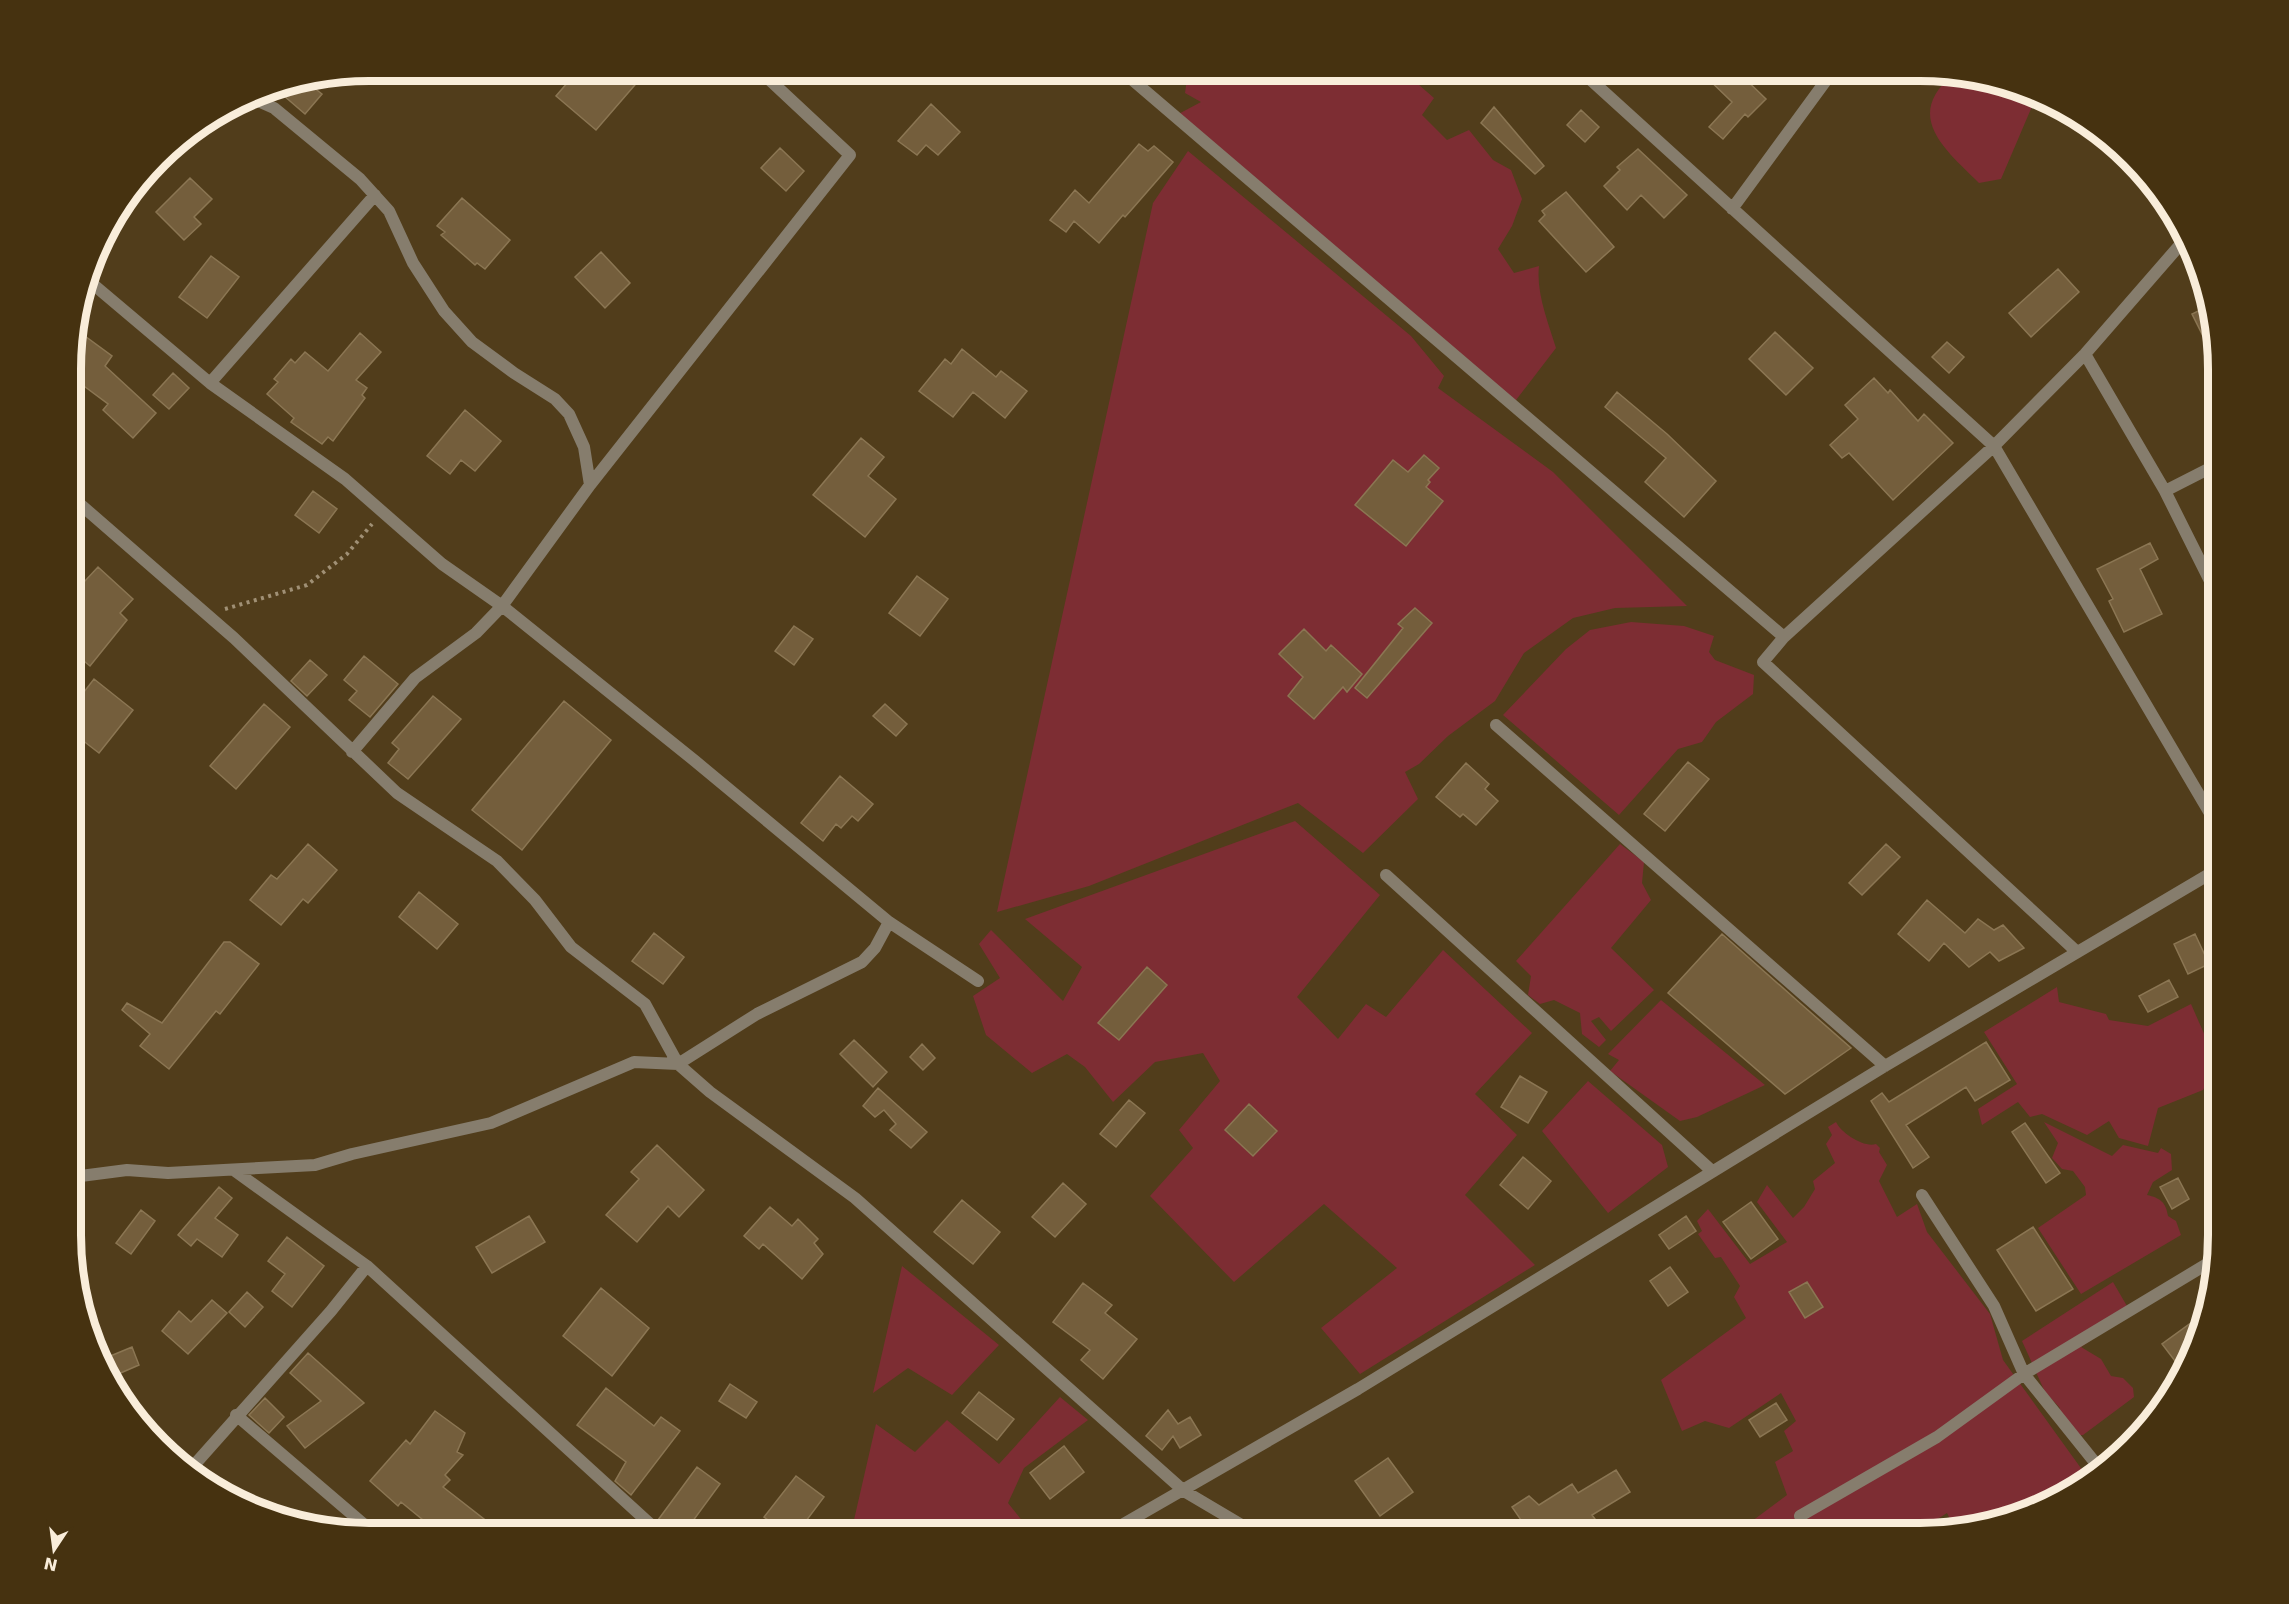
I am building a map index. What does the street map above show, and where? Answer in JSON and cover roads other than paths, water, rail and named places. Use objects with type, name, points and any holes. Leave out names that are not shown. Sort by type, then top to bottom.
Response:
[{"type":"street","points":[[352,752],[416,678],[476,633],[502,606],[590,485],[850,155],[771,81]]},
{"type":"street","points":[[1134,81],[1784,637]]},
{"type":"street","points":[[1592,81],[1994,446],[2208,810]]},
{"type":"street","points":[[1732,209],[1826,81]]},
{"type":"street","points":[[261,102],[274,108],[360,179],[375,195],[388,211],[413,263],[444,311],[472,342],[555,399],[569,414],[584,447],[590,485]]},
{"type":"street","points":[[210,383],[375,195]]},
{"type":"street","points":[[2077,952],[1763,662],[1784,637],[1994,446],[2085,354],[2180,245]]},
{"type":"street","points":[[94,285],[210,383],[345,479],[442,564],[502,606],[695,760],[889,922],[978,981]]},
{"type":"street","points":[[2085,354],[2165,490],[2208,577]]},
{"type":"street","points":[[2165,490],[2208,469]]},
{"type":"street","points":[[81,505],[207,614],[397,793],[496,861],[535,900],[571,947],[645,1004],[678,1064],[710,1092],[855,1198],[1184,1491],[1238,1523]]},
{"type":"street","points":[[1496,725],[1885,1066]]},
{"type":"street","points":[[1386,875],[1712,1171]]},
{"type":"street","points":[[1126,1523],[1368,1383],[1885,1066],[2208,875]]},
{"type":"street","points":[[81,1176],[127,1170],[168,1173],[315,1165],[352,1154],[491,1123],[634,1062],[678,1064],[757,1014],[862,962],[875,948],[889,922]]},
{"type":"street","points":[[235,1171],[367,1266],[649,1523]]},
{"type":"street","points":[[1922,1196],[1994,1305],[2024,1374],[2095,1463]]},
{"type":"street","points":[[1800,1516],[1936,1437],[2024,1374],[2206,1264]]},
{"type":"street","points":[[195,1464],[331,1311],[367,1266]]},
{"type":"street","points":[[236,1415],[362,1523]]}]
